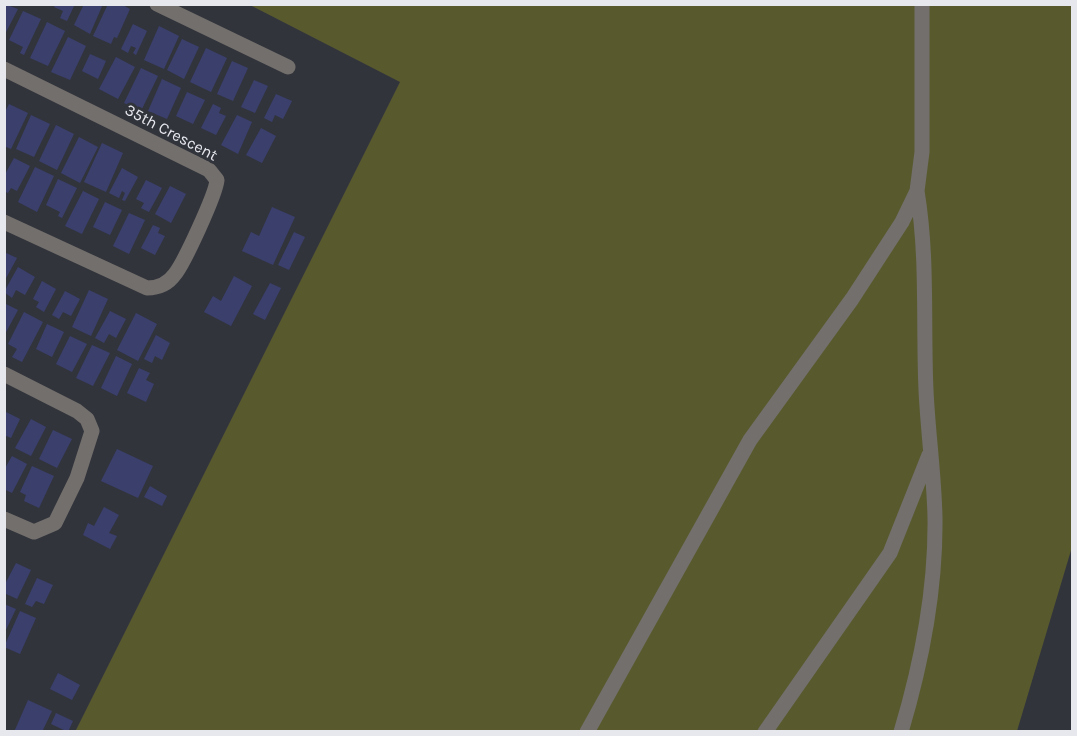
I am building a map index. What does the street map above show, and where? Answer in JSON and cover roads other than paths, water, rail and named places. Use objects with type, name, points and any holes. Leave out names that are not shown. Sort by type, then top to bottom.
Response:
[{"type":"street","points":[[157,4],[288,66]]},
{"type":"street","points":[[902,732],[929,617],[933,583],[935,519],[934,478],[926,389],[924,247],[917,191],[922,152],[922,4]]},
{"type":"street","name":"35th Crescent","points":[[4,69],[210,170],[216,177],[217,184],[181,264],[175,274],[158,288],[147,288],[4,222]]},
{"type":"street","points":[[587,732],[750,441],[852,298],[902,222],[917,191]]},
{"type":"street","points":[[4,375],[77,411],[87,419],[92,431],[77,478],[55,523],[34,532],[4,519]]},
{"type":"street","points":[[769,730],[890,553],[930,452]]}]
